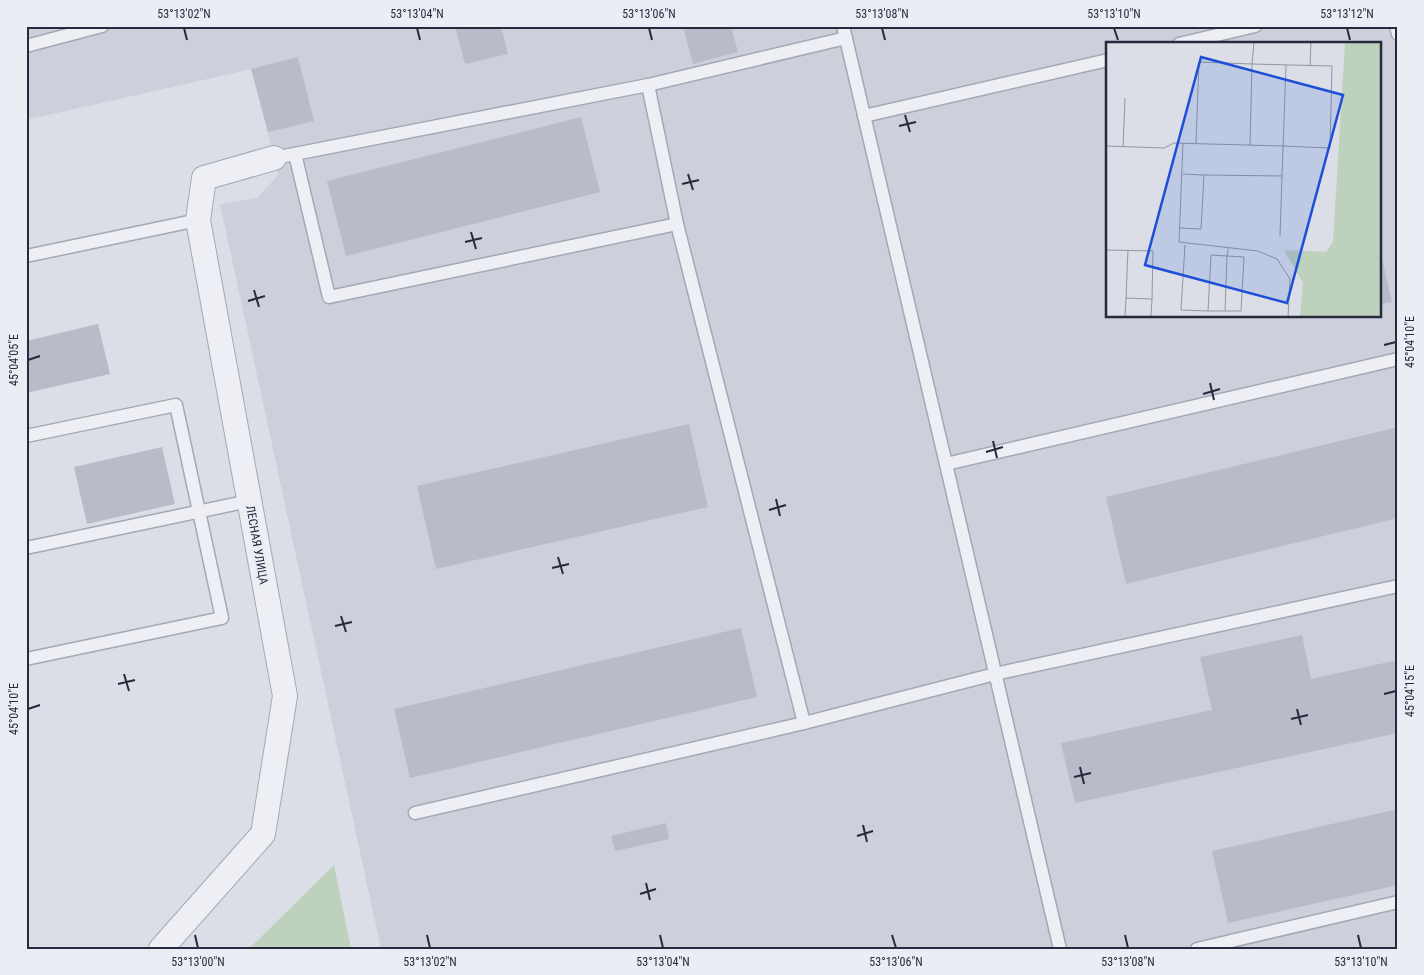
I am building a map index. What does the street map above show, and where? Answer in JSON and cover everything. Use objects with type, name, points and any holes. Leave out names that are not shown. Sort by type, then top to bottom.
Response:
[{"type":"street","name":"ЛЕСНАЯ УЛИЦА","points":[[161,949],[262,834],[285,696],[198,220],[204,178],[284,156]]},
{"type":"lane","points":[[26,46],[102,26]]},
{"type":"lane","points":[[1187,42],[1255,26]]},
{"type":"lane","points":[[1396,26],[1398,34]]},
{"type":"lane","points":[[677,224],[329,297],[284,156],[648,85],[845,32],[1060,949]]},
{"type":"lane","points":[[864,116],[1106,60]]},
{"type":"lane","points":[[648,85],[677,224],[804,723]]},
{"type":"lane","points":[[26,256],[198,220]]},
{"type":"lane","points":[[946,464],[1398,359]]},
{"type":"lane","points":[[26,436],[176,405],[222,618],[26,659]]},
{"type":"lane","points":[[26,548],[249,501]]},
{"type":"lane","points":[[415,813],[804,723],[995,674],[1398,586]]},
{"type":"lane","points":[[1196,949],[1398,902]]},
{"type":"shaded area","points":[[26,26],[1398,26],[1398,947],[1389,949],[381,949],[220,204],[257,198],[278,175],[252,69],[26,120]]},
{"type":"green space","points":[[334,865],[351,949],[249,949]]},
{"type":"building","points":[[455,26],[501,26],[508,54],[465,64]]},
{"type":"building","points":[[683,26],[731,26],[738,52],[693,64]]},
{"type":"building","points":[[298,57],[314,121],[268,132],[251,69]]},
{"type":"building","points":[[581,117],[600,192],[346,256],[327,181]]},
{"type":"building","points":[[1382,259],[1392,302],[1382,304]]},
{"type":"building","points":[[98,324],[110,374],[26,393],[26,341]]},
{"type":"building","points":[[689,424],[708,507],[436,569],[417,486]]},
{"type":"building","points":[[1398,427],[1398,518],[1126,584],[1106,497]]},
{"type":"building","points":[[162,447],[175,504],[87,524],[74,467]]},
{"type":"building","points":[[741,628],[757,697],[410,778],[394,709]]},
{"type":"building","points":[[1302,635],[1311,679],[1398,660],[1398,733],[1075,803],[1061,743],[1212,710],[1200,657]]},
{"type":"building","points":[[1398,809],[1398,885],[1228,923],[1212,851]]},
{"type":"building","points":[[666,823],[669,839],[615,851],[611,836]]}]
